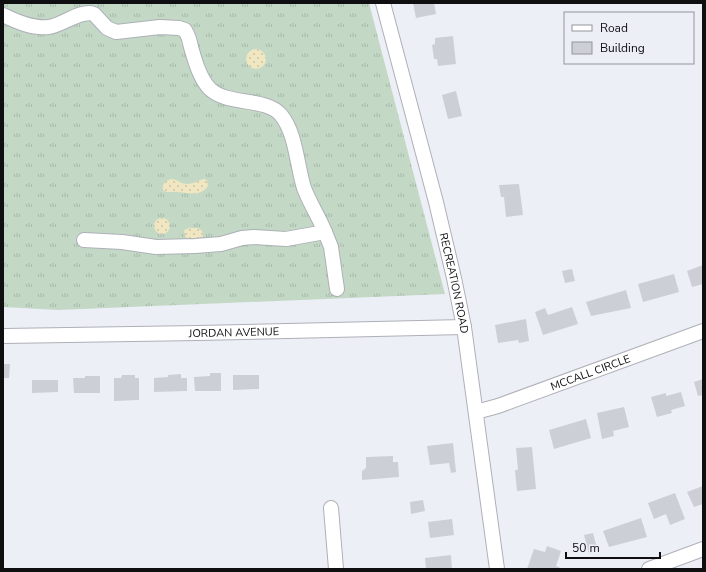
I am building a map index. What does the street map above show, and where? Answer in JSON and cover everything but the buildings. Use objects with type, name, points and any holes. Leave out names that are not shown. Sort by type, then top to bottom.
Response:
[{"type":"street","name":"RECREATION ROAD","points":[[383,3],[436,202],[464,327],[497,569]]},
{"type":"street","points":[[3,15],[32,26],[40,27],[55,25],[85,12],[94,14],[107,28],[116,32],[160,27],[179,28],[185,30],[199,69],[211,89],[235,100],[268,107],[276,111],[284,118],[293,140],[301,177],[308,199],[326,232],[331,248],[337,289]]},
{"type":"street","points":[[84,240],[112,241],[156,247],[195,246],[221,244],[242,238],[254,237],[286,239],[326,232]]},
{"type":"street","name":"JORDAN AVENUE","points":[[3,336],[464,327]]},
{"type":"street","name":"MCCALL CIRCLE","points":[[476,412],[505,404],[703,330]]},
{"type":"street","points":[[331,508],[336,569]]},
{"type":"street","points":[[649,569],[703,549]]},
{"type":"green space","points":[[3,3],[369,3],[445,294],[58,310],[3,307]]},
{"type":"sand","points":[[256,49],[263,52],[266,59],[263,66],[256,69],[249,66],[246,59],[249,52]]},
{"type":"sand","points":[[171,179],[187,184],[204,179],[207,180],[208,186],[201,192],[194,194],[168,192],[163,190],[164,184]]},
{"type":"sand","points":[[162,218],[168,220],[170,226],[168,232],[162,234],[156,232],[154,226],[156,220]]},
{"type":"sand","points":[[198,228],[202,231],[203,236],[194,239],[185,237],[184,230]]}]
